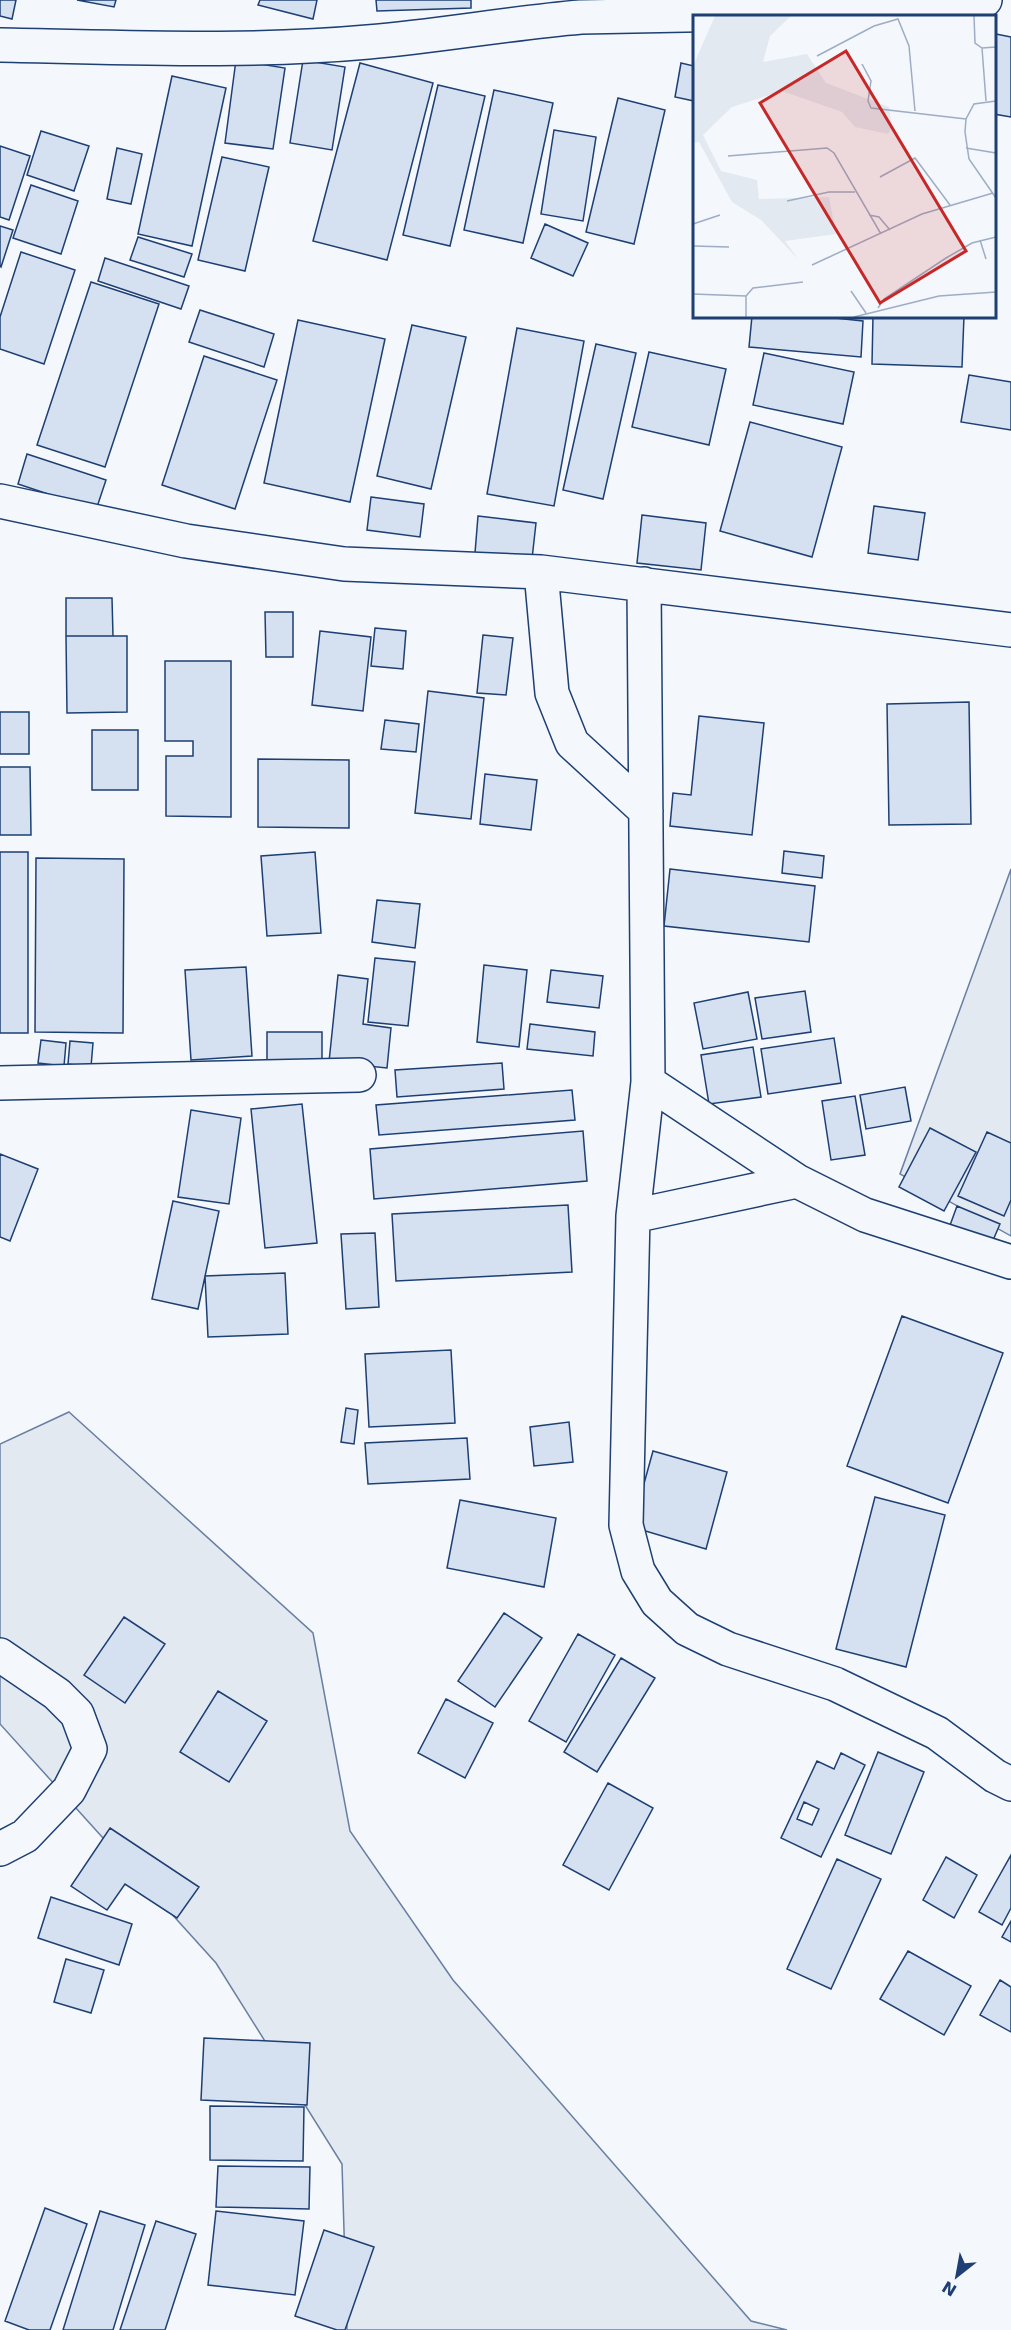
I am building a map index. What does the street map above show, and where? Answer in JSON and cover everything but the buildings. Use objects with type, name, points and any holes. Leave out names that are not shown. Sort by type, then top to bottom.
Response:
[{"type":"street","points":[[0,45],[211,48],[368,42],[522,22],[581,17],[953,10],[985,0]]},
{"type":"street","points":[[0,501],[186,541],[344,564],[540,572],[1011,630]]},
{"type":"street","points":[[540,572],[552,693],[572,743],[646,812]]},
{"type":"street","points":[[644,584],[648,1082],[633,1216],[626,1525],[638,1571],[657,1602],[687,1629],[728,1649],[835,1684],[937,1733],[995,1776],[1011,1784]]},
{"type":"street","points":[[0,1083],[359,1075]]},
{"type":"street","points":[[648,1082],[797,1181],[866,1215],[1011,1262]]},
{"type":"street","points":[[633,1216],[797,1181]]},
{"type":"street","points":[[0,1655],[57,1694],[77,1714],[90,1749],[69,1790],[25,1836],[0,1849]]},
{"type":"shaded area","points":[[1011,869],[1011,1236],[900,1174]]},
{"type":"shaded area","points":[[69,1412],[313,1633],[350,1831],[453,1980],[751,2321],[787,2330],[347,2330],[342,2164],[216,1963],[0,1724],[0,1444]]}]
